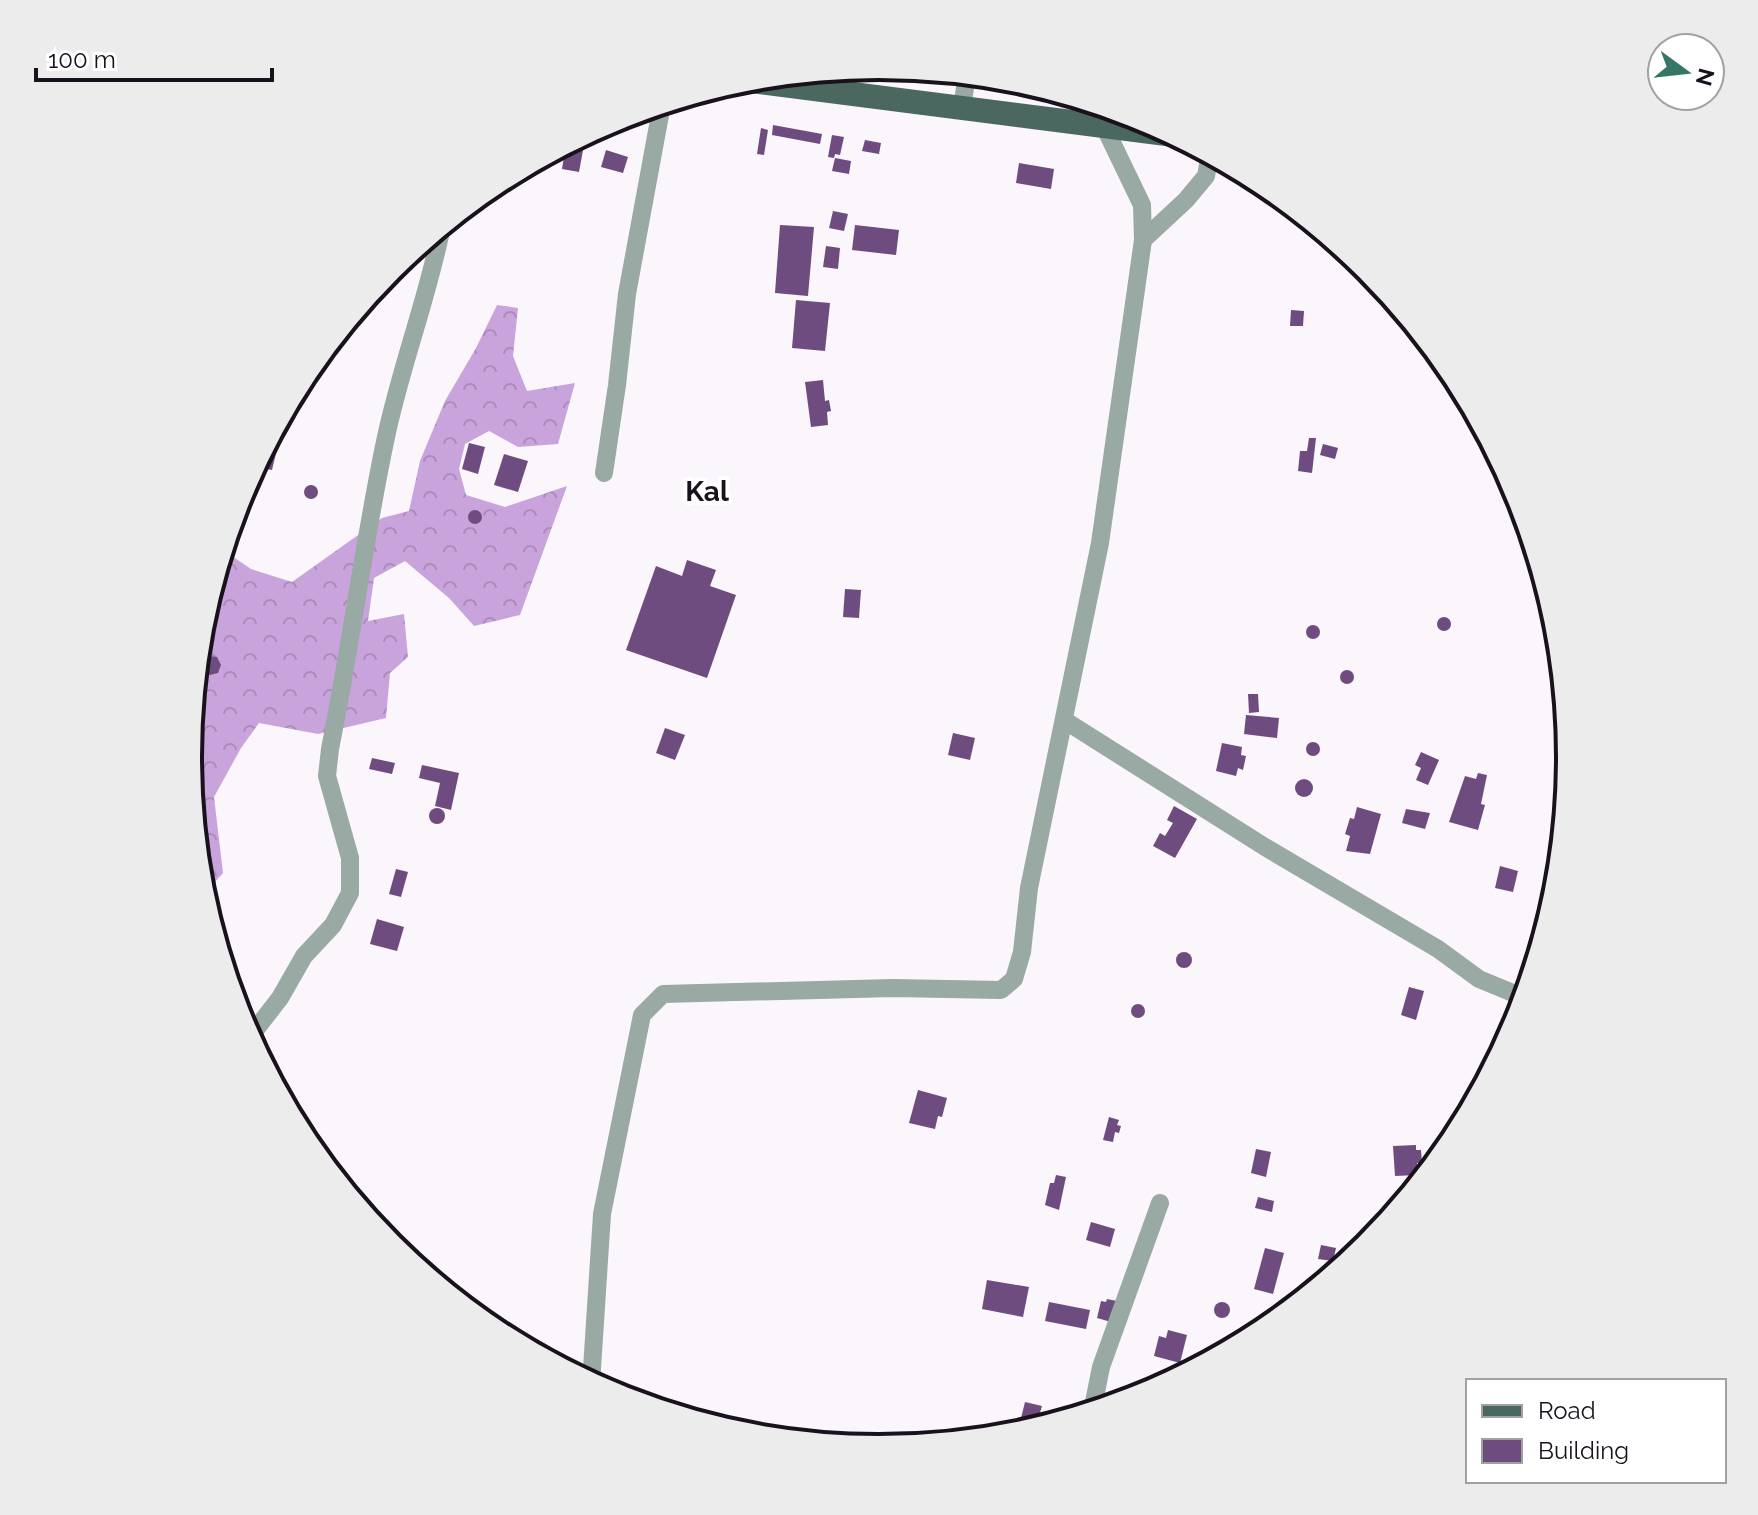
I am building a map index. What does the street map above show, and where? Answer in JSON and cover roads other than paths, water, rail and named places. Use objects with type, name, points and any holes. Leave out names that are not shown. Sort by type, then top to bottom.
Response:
[{"type":"main road","points":[[791,86],[1127,128]]},
{"type":"street","points":[[962,107],[965,86]]},
{"type":"street","points":[[604,473],[627,294],[660,117]]},
{"type":"street","points":[[592,1371],[602,1214],[642,1015],[663,994],[893,988],[1001,990],[1014,979],[1022,952],[1029,888],[1103,528],[1143,240],[1142,205],[1103,124]]},
{"type":"street","points":[[1143,240],[1186,200],[1206,176],[1208,166]]},
{"type":"street","points":[[258,1027],[280,998],[304,956],[333,925],[350,893],[350,858],[327,776],[330,749],[386,435],[439,243]]},
{"type":"street","points":[[1064,720],[1265,847],[1438,949],[1479,979],[1514,993]]},
{"type":"street","points":[[1094,1400],[1101,1367],[1160,1203]]},
{"type":"district","name":"Kal","points":[[707,491]]}]
